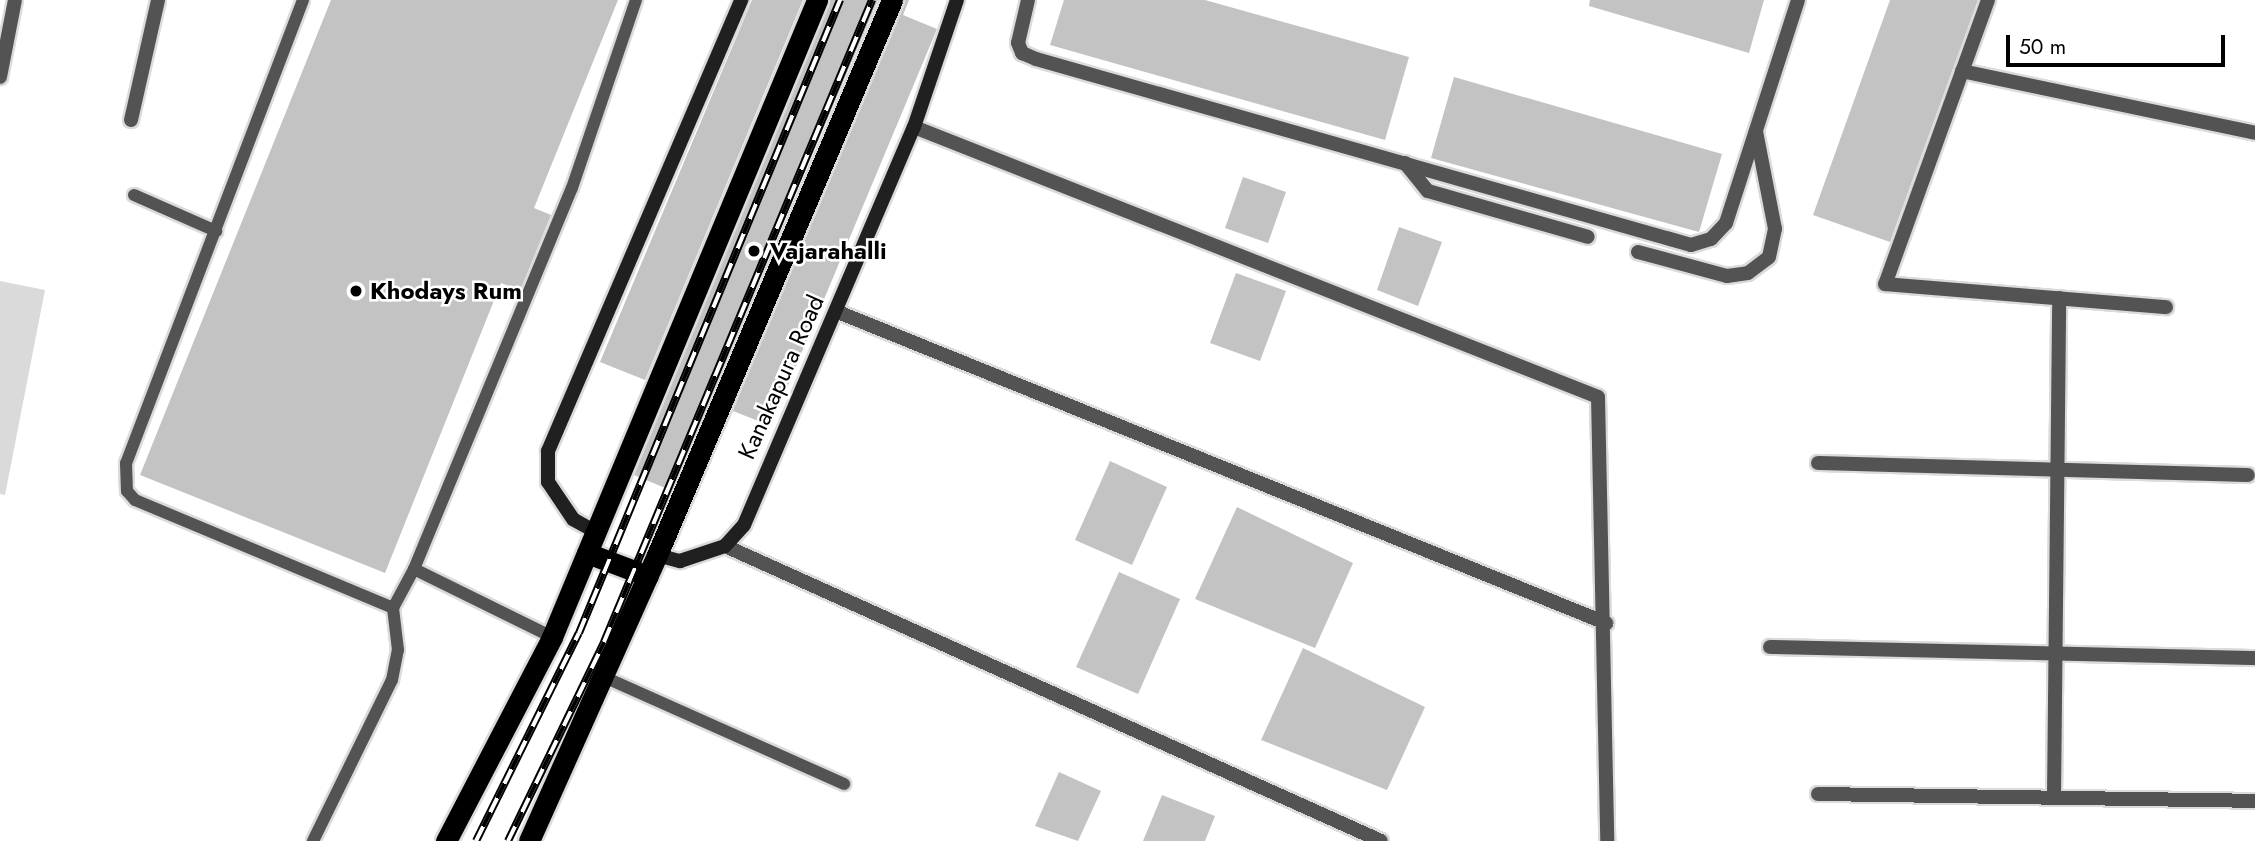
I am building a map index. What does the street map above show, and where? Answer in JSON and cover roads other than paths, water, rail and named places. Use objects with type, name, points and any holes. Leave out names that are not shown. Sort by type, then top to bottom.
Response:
[{"type":"highway","points":[[446,841],[552,637],[817,0]]},
{"type":"highway","name":"Kanakapura Road","points":[[529,841],[648,576],[892,0]]},
{"type":"highway","points":[[587,553],[648,576]]},
{"type":"street","points":[[0,77],[15,0]]},
{"type":"street","points":[[131,120],[158,0]]},
{"type":"street","points":[[596,532],[573,519],[548,482],[548,451],[741,0]]},
{"type":"street","name":"Kanakapura Road","points":[[725,546],[744,525],[838,312],[914,127],[957,0]]},
{"type":"street","points":[[1028,0],[1018,43],[1022,53],[1037,60],[1691,245],[1711,239],[1726,223],[1798,0]]},
{"type":"street","points":[[1988,0],[1885,284],[2166,307]]},
{"type":"street","points":[[1962,71],[2255,133]]},
{"type":"street","points":[[914,127],[1598,397],[1606,622],[1607,841]]},
{"type":"street","points":[[1638,251],[1727,276],[1748,273],[1769,257],[1775,229],[1756,130]]},
{"type":"street","points":[[1405,163],[1428,191],[1588,237]]},
{"type":"street","points":[[2054,796],[2059,298]]},
{"type":"street","points":[[838,312],[1606,622]]},
{"type":"street","points":[[1818,463],[2248,475]]},
{"type":"street","points":[[657,555],[680,561],[725,546],[1381,841]]},
{"type":"street","points":[[1770,647],[2255,658]]},
{"type":"street","points":[[1818,794],[2255,801]]},
{"type":"lane","points":[[303,0],[126,463],[127,491],[135,500],[393,608]]},
{"type":"lane","points":[[313,841],[391,680],[398,650],[393,608],[414,569],[572,188],[636,0]]},
{"type":"lane","points":[[134,195],[216,231]]},
{"type":"lane","points":[[414,569],[552,637]]},
{"type":"lane","points":[[604,677],[844,784]]},
{"type":"railway","points":[[476,841],[579,633],[840,0]]},
{"type":"railway","points":[[508,841],[604,642],[872,0]]},
{"type":"place","name":"Vajarahalli","points":[[754,251]]},
{"type":"place","name":"Khodays Rum","points":[[356,291]]}]
